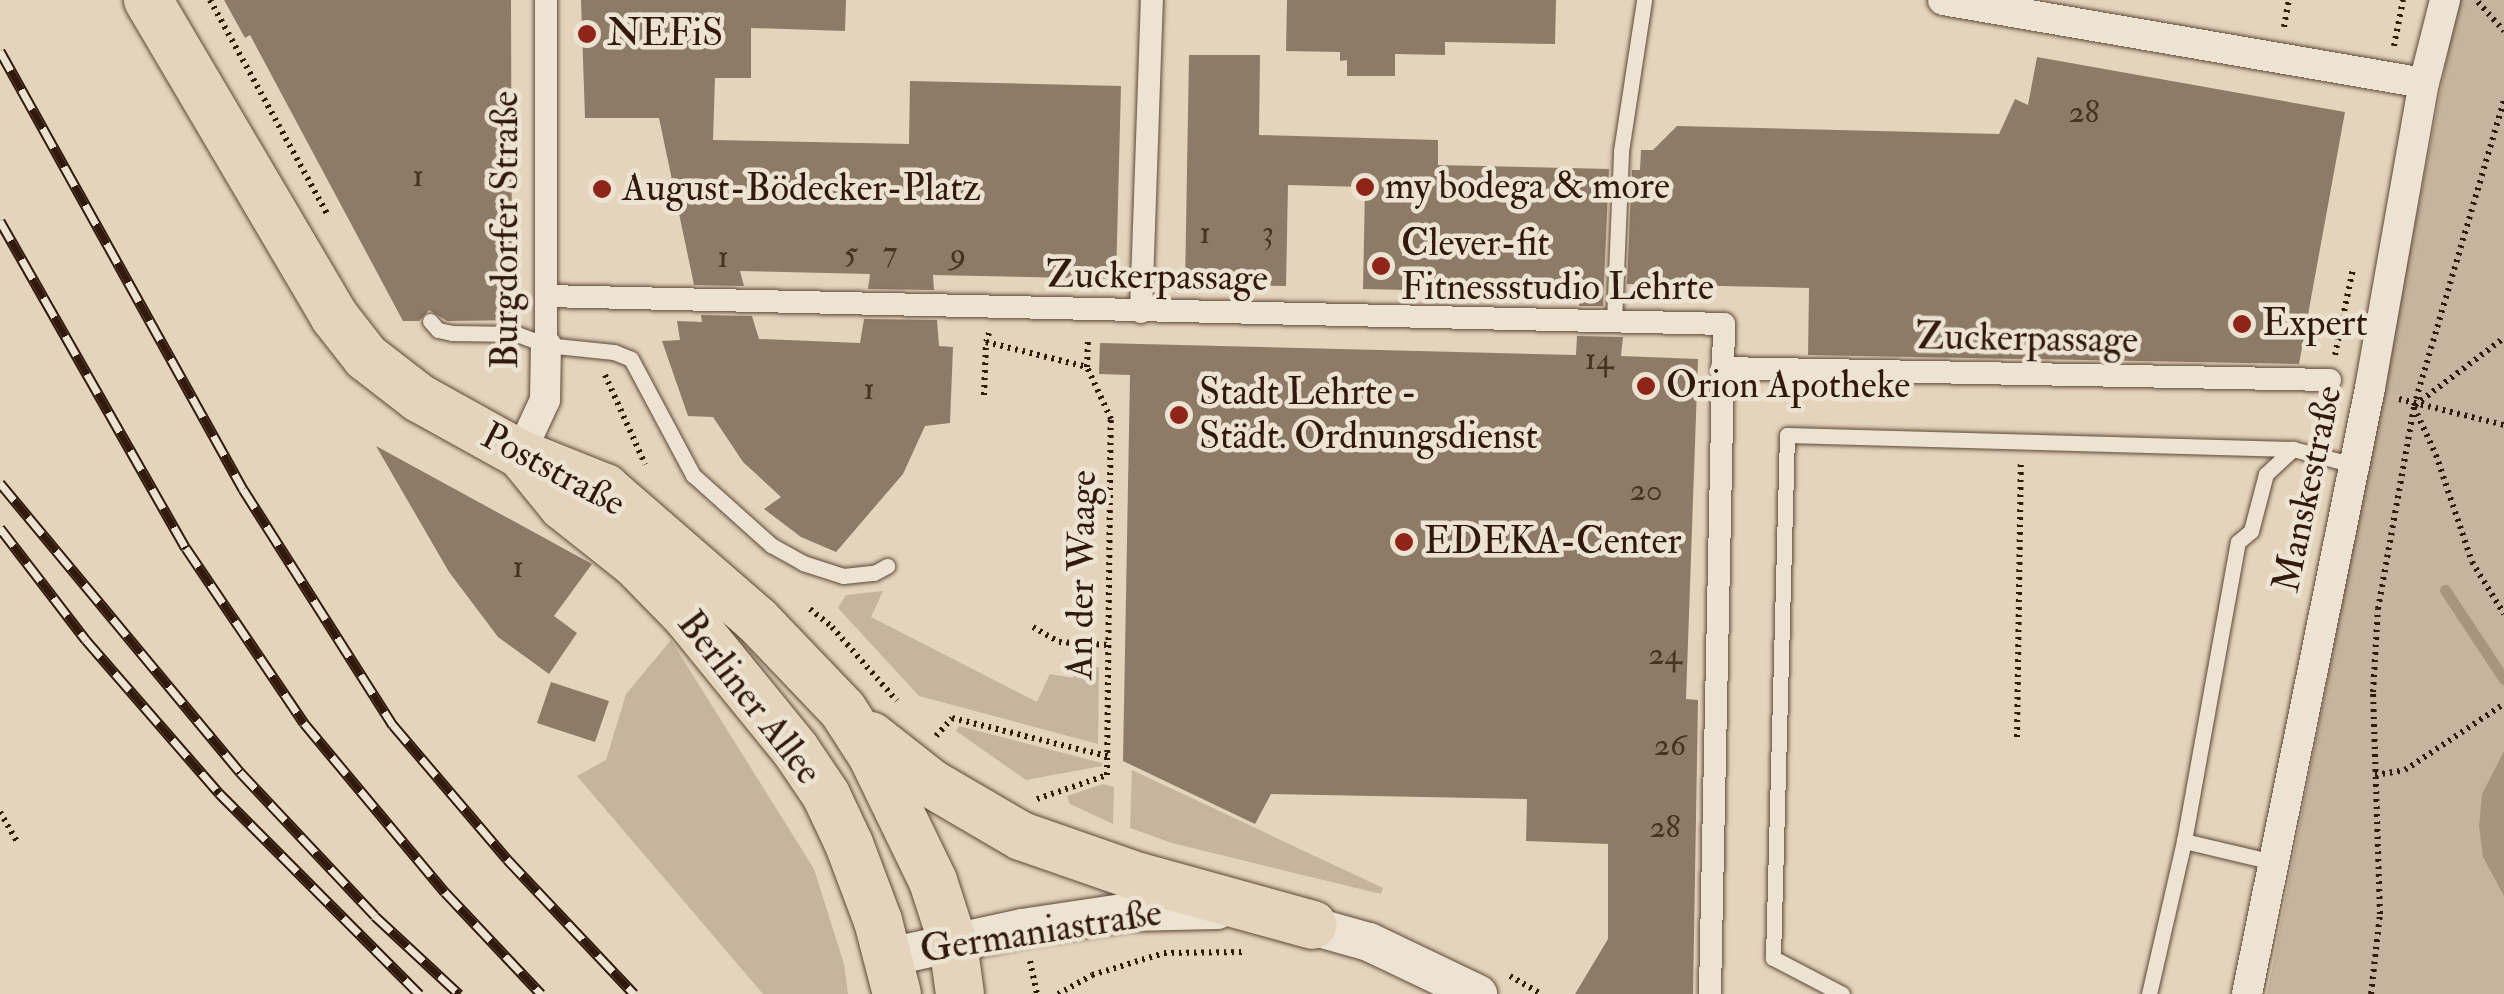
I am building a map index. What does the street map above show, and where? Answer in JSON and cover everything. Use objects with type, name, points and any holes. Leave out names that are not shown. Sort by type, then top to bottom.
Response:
[{"type":"main road","name":"Poststraße","points":[[148,0],[294,251],[334,316],[366,357],[419,398],[520,454],[605,488],[757,620],[842,710],[907,822],[933,881],[953,943]]},
{"type":"main road","name":"Berliner Allee","points":[[520,454],[562,506],[635,563],[686,614],[795,749],[826,795],[849,844],[893,976]]},
{"type":"main road","points":[[842,710],[932,784],[1022,836],[1139,877],[1313,924]]},
{"type":"main road","points":[[953,943],[960,994]]},
{"type":"street","name":"Burgdorfer Straße","points":[[520,454],[546,400],[546,0]]},
{"type":"street","points":[[1142,312],[1152,0]]},
{"type":"street","points":[[1943,0],[2424,83]]},
{"type":"street","name":"Manskestraße","points":[[2247,994],[2370,388],[2424,83],[2445,0]]},
{"type":"street","name":"Zuckerpassage","points":[[546,296],[1724,324],[1710,994]]},
{"type":"street","name":"Zuckerpassage","points":[[1722,368],[2330,380]]},
{"type":"street","name":"Germaniastraße","points":[[893,976],[953,943],[1022,928],[1170,910],[1236,912],[1313,924],[1422,964],[1478,994]]},
{"type":"lane","points":[[1614,321],[1621,151],[1644,0]]},
{"type":"lane","points":[[430,321],[438,330],[452,334],[516,334],[546,346],[614,352],[631,359],[693,474],[770,544],[803,563],[844,576],[874,573],[887,566]]},
{"type":"lane","points":[[1842,994],[1773,958],[1787,435],[2294,449],[2354,465]]},
{"type":"lane","points":[[2149,994],[2184,840],[2238,542],[2250,532],[2266,474],[2294,449]]},
{"type":"lane","points":[[2184,840],[2272,862]]},
{"type":"path","points":[[2468,0],[2479,3],[2504,30]]},
{"type":"path","points":[[2372,994],[2380,914],[2375,776],[2378,610],[2414,406],[2504,102]]},
{"type":"path","points":[[984,396],[986,342],[998,308]]},
{"type":"path","name":"An der Waage","points":[[1089,311],[1087,367],[1112,419],[1107,756]]},
{"type":"path","points":[[2414,406],[2504,338]]},
{"type":"path","points":[[986,342],[1087,367]]},
{"type":"path","points":[[2370,388],[2414,406],[2504,425]]},
{"type":"path","points":[[2414,406],[2436,455],[2472,562],[2504,614]]},
{"type":"path","points":[[2017,736],[2021,439]]},
{"type":"path","points":[[1033,627],[1060,642],[1108,645]]},
{"type":"path","points":[[2375,776],[2405,770],[2504,704]]},
{"type":"path","points":[[935,738],[952,718],[1107,756],[1107,774],[1039,796]]},
{"type":"path","points":[[0,812],[17,842]]},
{"type":"path","points":[[1058,994],[1092,976],[1164,953],[1253,952]]},
{"type":"shaded area","points":[[2458,0],[2504,0],[2504,994],[2267,994]]},
{"type":"shaded area","points":[[883,591],[871,617],[1037,702],[1050,674],[1073,678],[1075,667],[1099,667],[1098,744],[919,696],[838,608],[846,595]]},
{"type":"shaded area","points":[[671,640],[814,869],[844,964],[848,994],[763,994],[577,776],[606,760],[626,694]]},
{"type":"shaded area","points":[[959,726],[1102,766],[1026,780],[956,731]]},
{"type":"shaded area","points":[[2504,751],[2504,896],[2483,857],[2479,826],[2482,794]]},
{"type":"shaded area","points":[[1132,770],[1383,888],[1381,894],[1172,843],[1130,828]]},
{"type":"shaded area","points":[[1103,784],[1114,787],[1113,824],[1070,804],[1067,796]]},
{"type":"building","points":[[224,0],[511,0],[512,289],[519,289],[519,320],[447,321],[429,310],[419,321],[403,321],[250,35],[245,38]]},
{"type":"building","points":[[581,0],[846,0],[845,31],[751,28],[751,78],[715,78],[713,140],[909,144],[910,81],[1121,86],[1116,279],[933,275],[934,290],[868,289],[870,274],[740,271],[744,286],[694,285],[659,118],[585,118]]},
{"type":"building","points":[[1287,0],[1556,0],[1555,44],[1445,42],[1445,55],[1395,54],[1395,76],[1347,76],[1347,60],[1340,61],[1340,52],[1286,51]]},
{"type":"building","points":[[1189,55],[1260,55],[1259,135],[1438,140],[1438,165],[1609,169],[1603,306],[1579,306],[1580,294],[1363,289],[1365,187],[1288,185],[1286,286],[1185,285]]},
{"type":"building","points":[[2037,57],[2345,112],[2299,364],[1808,355],[1809,288],[1627,284],[1632,170],[1640,170],[1641,150],[1653,150],[1677,126],[1999,134],[2015,99],[2028,105]]},
{"type":"building","points":[[701,315],[752,316],[759,339],[860,343],[864,319],[937,320],[939,346],[953,347],[950,423],[925,426],[903,474],[836,552],[801,537],[764,509],[781,497],[743,462],[713,417],[688,416],[662,341],[680,340],[677,321],[702,322]]},
{"type":"building","points":[[1577,336],[1623,337],[1621,356],[1698,359],[1686,699],[1698,700],[1693,994],[1575,994],[1608,939],[1608,844],[1526,841],[1527,799],[1271,794],[1255,824],[1123,761],[1130,375],[1099,374],[1100,343],[1576,355]]},
{"type":"building","points":[[376,446],[592,564],[554,616],[577,633],[549,674],[498,637],[449,572]]},
{"type":"building","points":[[551,682],[609,701],[595,742],[537,723]]},
{"type":"waterway","points":[[2445,590],[2504,679]]},
{"type":"railway","points":[[0,51],[243,489],[393,725],[507,859],[634,994]]},
{"type":"railway","points":[[0,221],[186,548],[304,723],[445,892],[541,994]]},
{"type":"railway","points":[[0,483],[240,772],[375,916],[459,994]]},
{"type":"railway","points":[[0,528],[86,640],[219,793],[419,994]]},
{"type":"place","name":"NEFiS","points":[[587,34]]},
{"type":"place","name":"my bodega & more","points":[[1365,187]]},
{"type":"place","name":"August-Bödecker-Platz","points":[[602,189]]},
{"type":"place","name":"Clever-fit Fitnessstudio Lehrte","points":[[1381,266]]},
{"type":"place","name":"Expert","points":[[2242,324]]},
{"type":"place","name":"Orion Apotheke","points":[[1646,386]]},
{"type":"place","name":"Stadt Lehrte - Städt. Ordnungsdienst","points":[[1179,415]]},
{"type":"place","name":"EDEKA-Center","points":[[1404,542]]}]
